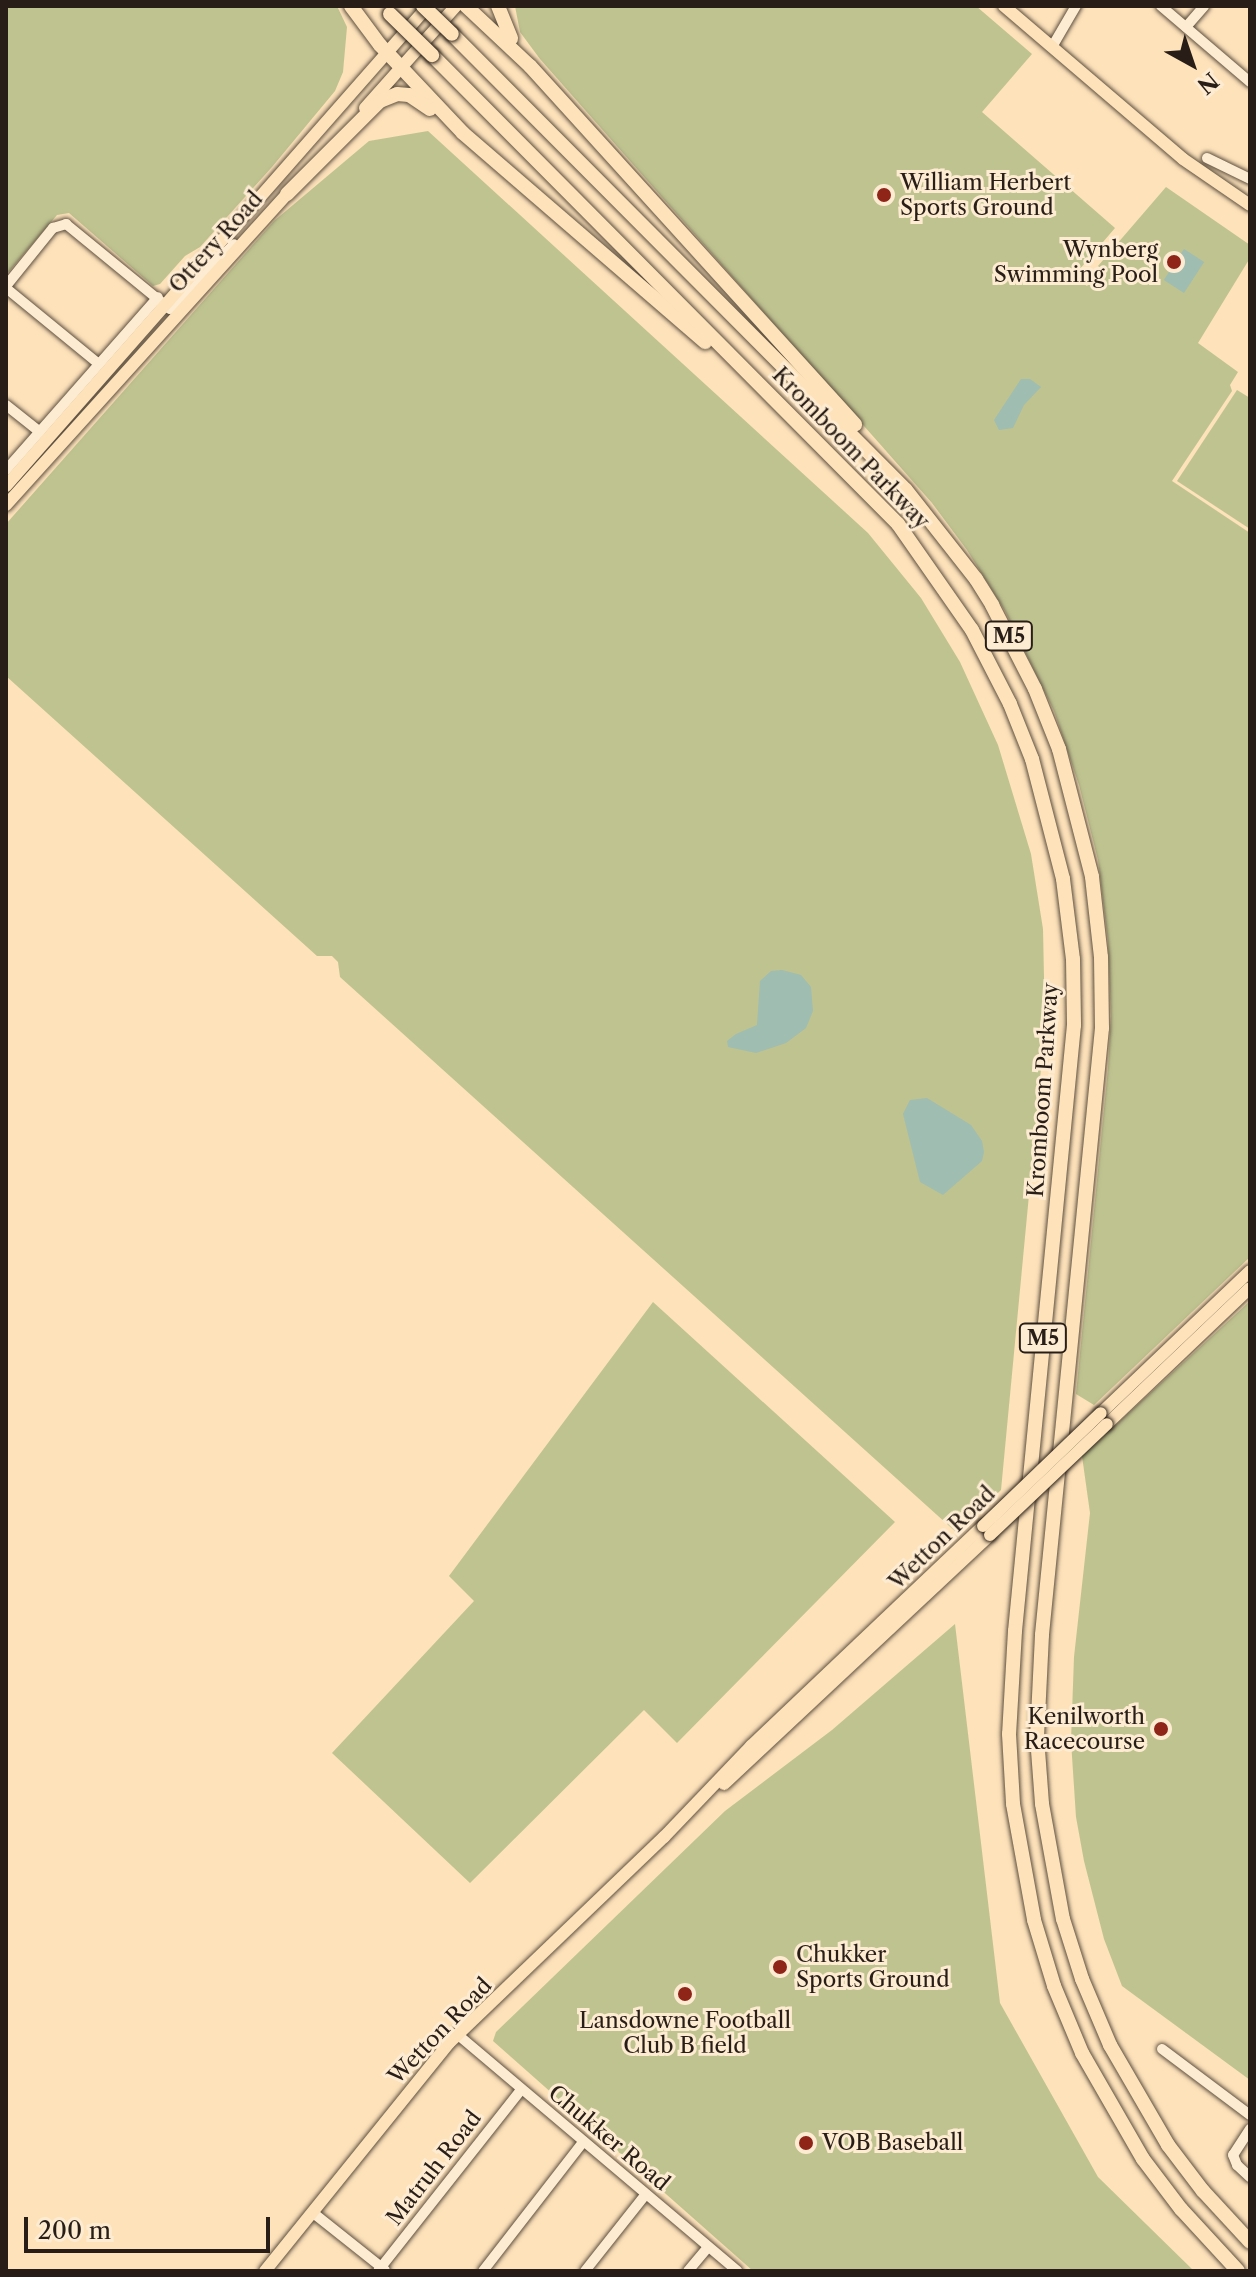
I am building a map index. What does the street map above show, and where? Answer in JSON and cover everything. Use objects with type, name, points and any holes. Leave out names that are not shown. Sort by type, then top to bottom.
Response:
[{"type":"highway","points":[[351,6],[387,52],[463,133]]},
{"type":"highway","name":"Kromboom Parkway","points":[[426,6],[891,474],[976,579],[1025,666],[1069,781],[1097,916],[1103,993],[1099,1078],[1041,1650],[1037,1737],[1049,1858],[1082,1979],[1117,2058],[1168,2145],[1203,2191],[1250,2242]]},
{"type":"highway","points":[[466,6],[530,66],[876,447],[891,474]]},
{"type":"highway","points":[[498,6],[504,27],[530,66]]},
{"type":"highway","name":"Kromboom Parkway","points":[[386,10],[898,524],[960,609],[993,668],[1021,729],[1053,832],[1069,918],[1074,1025],[1015,1631],[1009,1734],[1013,1804],[1034,1920],[1054,1986],[1082,2053],[1143,2159],[1181,2209],[1238,2271]]},
{"type":"highway","points":[[287,194],[380,101],[390,96],[416,98],[463,133],[799,424]]},
{"type":"main road","name":"Ottery Road","points":[[6,486],[162,301],[426,6]]},
{"type":"main road","name":"Ottery Road","points":[[6,505],[456,6]]},
{"type":"main road","points":[[1004,6],[1183,159],[1250,205]]},
{"type":"main road","name":"Wetton Road","points":[[265,2271],[457,2034],[664,1837],[751,1746],[986,1531],[1104,1418],[1250,1271]]},
{"type":"main road","name":"Wetton Road","points":[[1104,1418],[1250,1288]]},
{"type":"street","points":[[1052,47],[1076,6]]},
{"type":"street","points":[[1161,6],[1250,82]]},
{"type":"street","points":[[1186,27],[1204,6]]},
{"type":"street","points":[[1207,158],[1250,179]]},
{"type":"street","points":[[99,364],[6,287],[61,224],[71,226],[174,308],[233,245],[244,241]]},
{"type":"street","points":[[6,470],[149,307],[162,301]]},
{"type":"street","points":[[6,405],[40,432]]},
{"type":"street","name":"Chukker Road","points":[[457,2034],[737,2271]]},
{"type":"street","points":[[1162,2049],[1250,2115]]},
{"type":"street","name":"Matruh Road","points":[[382,2270],[521,2090]]},
{"type":"street","points":[[1250,2129],[1233,2155],[1237,2165],[1250,2177]]},
{"type":"street","points":[[483,2271],[583,2142]]},
{"type":"street","points":[[585,2271],[646,2194]]},
{"type":"street","points":[[312,2212],[382,2270]]},
{"type":"street","points":[[688,2271],[708,2247]]},
{"type":"green space","points":[[6,6],[337,6],[347,27],[343,72],[335,91],[272,167],[200,247],[185,256],[160,284],[153,286],[69,213],[57,215],[6,275]]},
{"type":"green space","points":[[515,6],[976,6],[1032,54],[982,112],[1115,228],[1073,277],[1087,286],[1102,269],[1098,266],[1166,187],[1250,245],[1250,258],[1198,343],[1238,372],[1230,385],[1232,391],[1172,481],[1250,533],[1250,1257],[1094,1405],[1076,1394],[1108,1068],[1111,1016],[1108,941],[1098,860],[1079,785],[1054,711],[1005,611],[967,550],[932,503],[540,59],[520,32]]},
{"type":"green space","points":[[428,131],[868,533],[921,598],[960,662],[998,745],[1031,854],[1043,929],[1045,1026],[1001,1490],[957,1533],[340,977],[338,962],[332,956],[317,956],[6,676],[6,524],[274,221],[369,141]]},
{"type":"green space","points":[[1237,390],[1250,398],[1250,529],[1177,481]]},
{"type":"green space","name":"Kenilworth Racecourse","points":[[1250,1301],[1250,2080],[1122,1986],[1104,1939],[1084,1861],[1076,1817],[1071,1741],[1074,1657],[1090,1513],[1082,1456]]},
{"type":"green space","points":[[653,1302],[895,1522],[677,1743],[644,1710],[470,1883],[332,1753],[474,1601],[449,1576]]},
{"type":"green space","name":"Chukker Sports Ground","points":[[955,1624],[1000,2003],[1098,2177],[1194,2271],[753,2271],[493,2041],[496,2032],[725,1811],[832,1730]]},
{"type":"shaded area","points":[[1184,249],[1204,262],[1184,293],[1164,280]]},
{"type":"shaded area","points":[[1021,379],[1030,379],[1041,387],[1024,405],[1013,428],[999,430],[994,420]]},
{"type":"shaded area","points":[[782,970],[801,975],[811,987],[813,1011],[806,1028],[786,1043],[756,1053],[728,1047],[727,1041],[736,1034],[757,1025],[760,981],[771,971]]},
{"type":"shaded area","points":[[927,1098],[971,1125],[982,1141],[984,1152],[982,1161],[943,1195],[920,1182],[903,1114],[910,1100]]},
{"type":"place","name":"William Herbert Sports Ground","points":[[884,195]]},
{"type":"place","name":"Wynberg Swimming Pool","points":[[1174,262]]},
{"type":"place","name":"Kenilworth Racecourse","points":[[1161,1729]]},
{"type":"place","name":"Chukker Sports Ground","points":[[780,1967]]},
{"type":"place","name":"Lansdowne Football Club B field","points":[[685,1994]]},
{"type":"place","name":"VOB Baseball","points":[[806,2143]]}]
